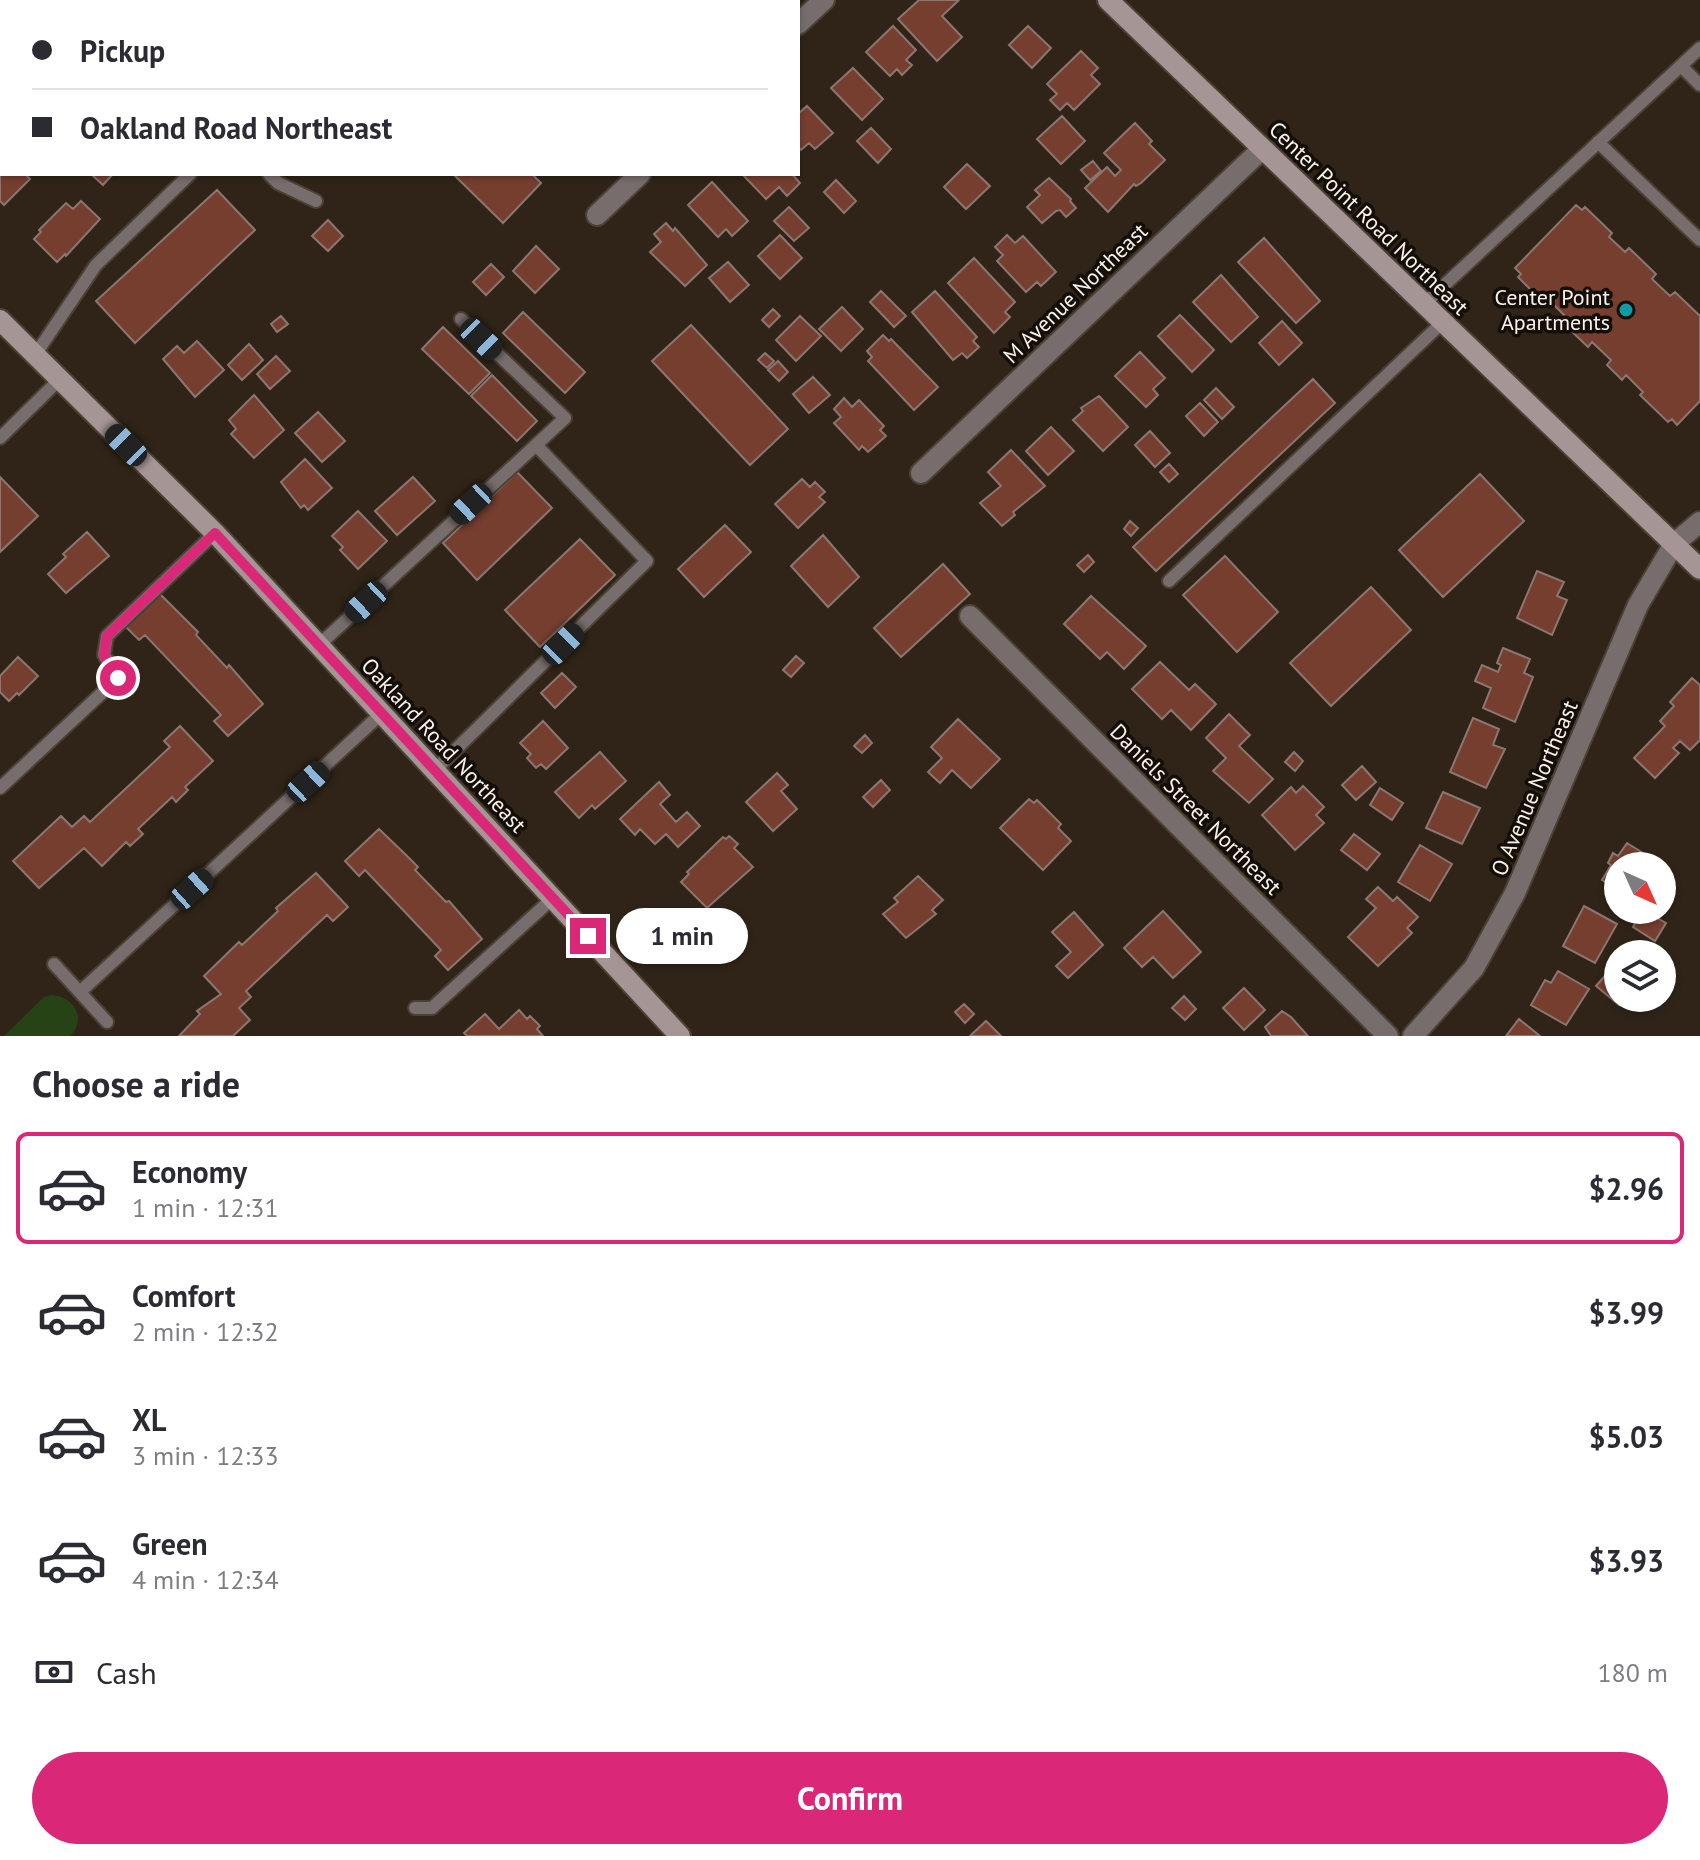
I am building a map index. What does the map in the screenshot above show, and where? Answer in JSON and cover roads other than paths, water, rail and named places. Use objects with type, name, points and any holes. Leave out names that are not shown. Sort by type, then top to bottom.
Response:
[{"type":"main road","name":"Center Point Road Northeast","points":[[1108,0],[1700,569]]},
{"type":"main road","name":"Oakland Road Northeast","points":[[0,320],[215,533],[680,1036]]},
{"type":"street","points":[[800,22],[824,0]]},
{"type":"street","name":"M Avenue Northeast","points":[[921,473],[1262,149]]},
{"type":"street","points":[[597,215],[638,176]]},
{"type":"street","name":"O Avenue Northeast","points":[[1413,1036],[1474,968],[1515,893],[1638,605],[1674,544],[1700,522]]},
{"type":"street","name":"Daniels Street Northeast","points":[[970,616],[1388,1036]]},
{"type":"lane","points":[[1424,304],[1700,48]]},
{"type":"lane","points":[[1681,66],[1700,85]]},
{"type":"lane","points":[[1598,142],[1700,240]]},
{"type":"lane","points":[[35,355],[96,265],[188,176]]},
{"type":"lane","points":[[271,176],[278,183],[316,201]]},
{"type":"lane","points":[[319,645],[565,418],[461,319]]},
{"type":"lane","points":[[1169,581],[1443,322]]},
{"type":"lane","points":[[0,438],[60,379]]},
{"type":"lane","points":[[435,770],[647,561],[536,445]]},
{"type":"lane","points":[[0,788],[118,678],[104,655],[107,636],[215,533]]},
{"type":"lane","points":[[80,992],[382,713]]},
{"type":"lane","points":[[415,1008],[432,1008],[553,898]]},
{"type":"lane","points":[[54,964],[107,1022]]},
{"type":"place","name":"Center Point Apartments","points":[[1626,310]]}]
